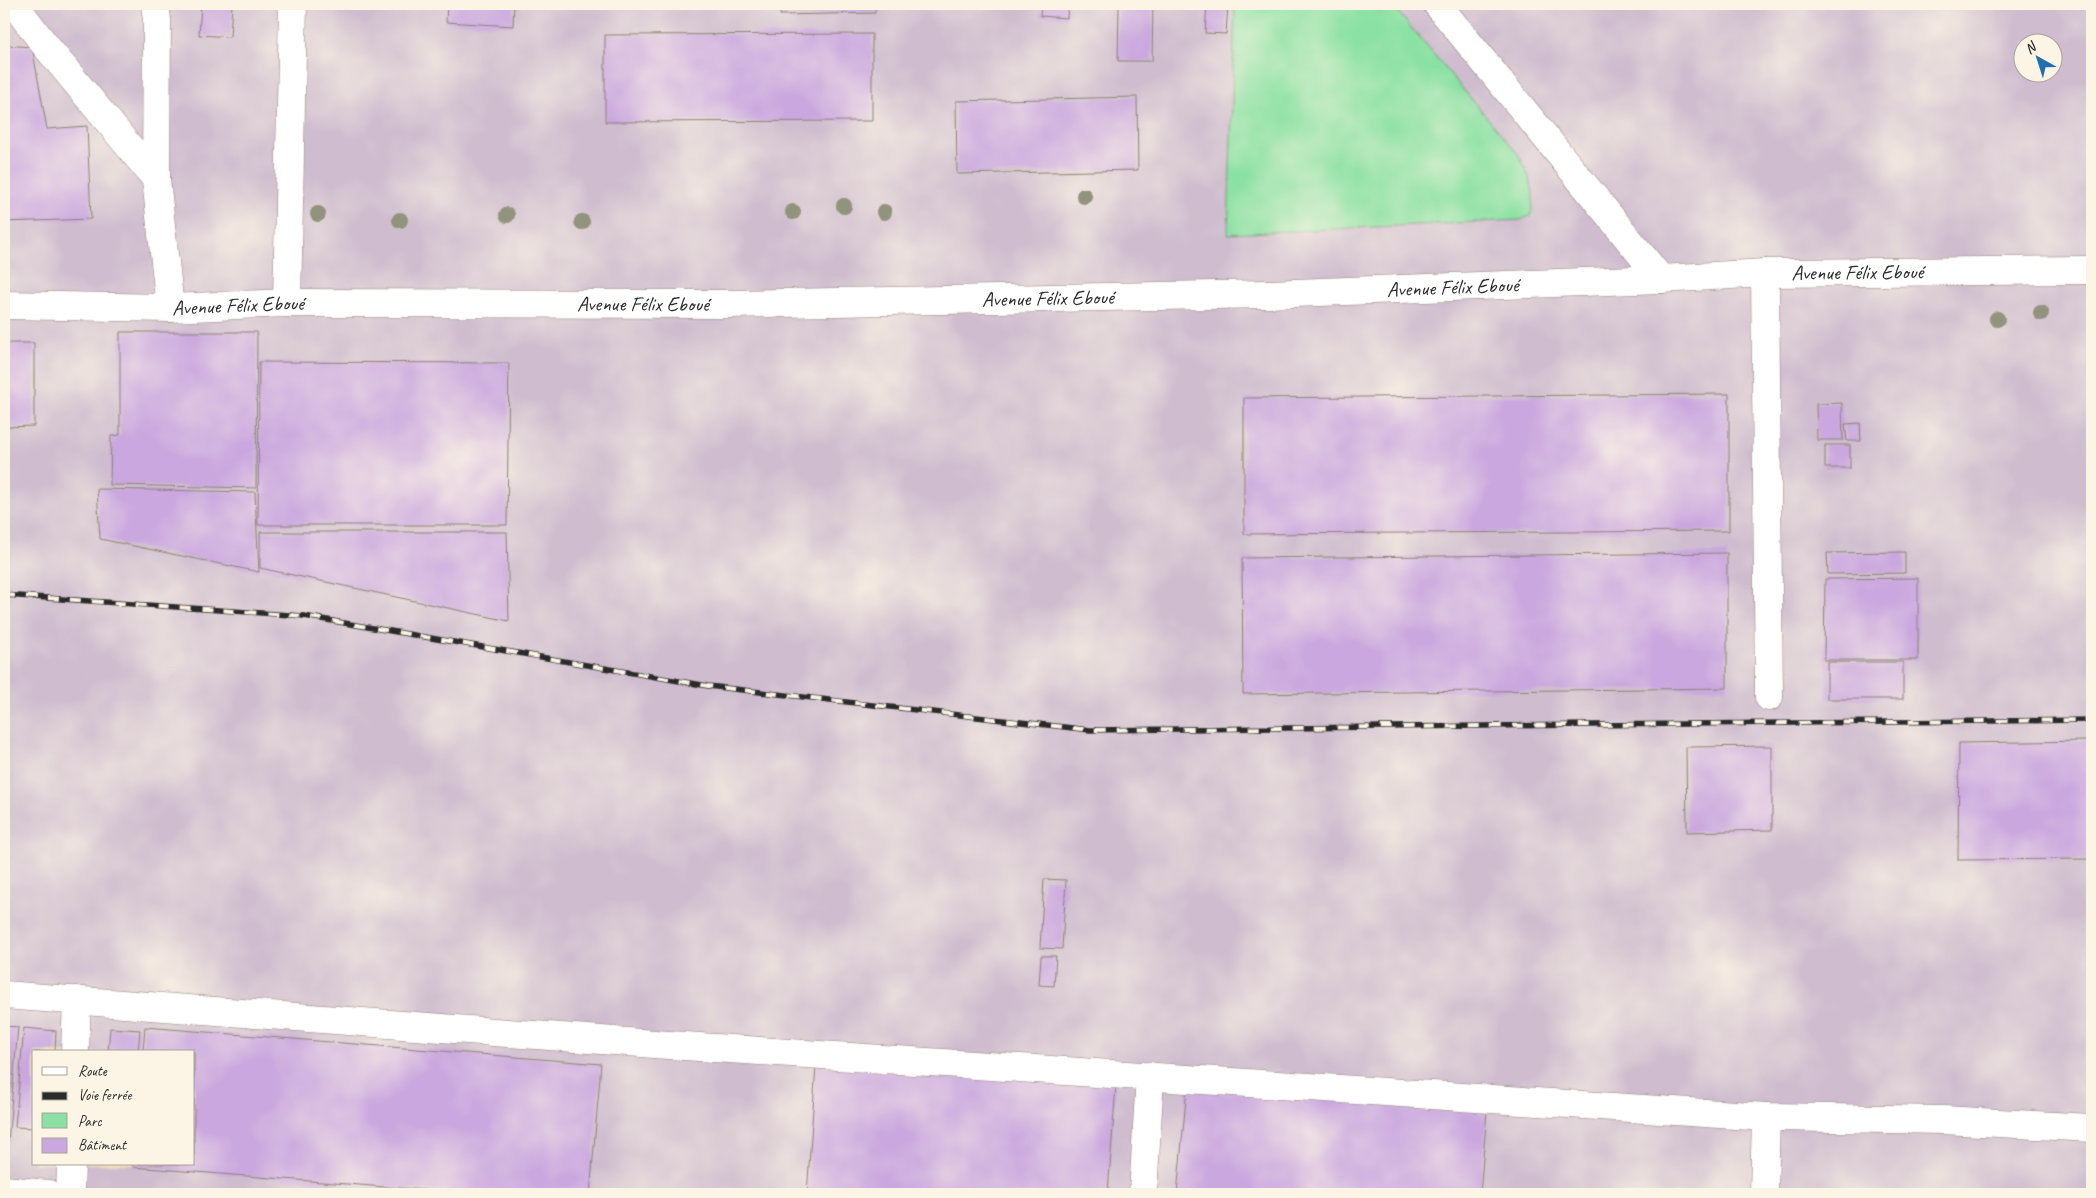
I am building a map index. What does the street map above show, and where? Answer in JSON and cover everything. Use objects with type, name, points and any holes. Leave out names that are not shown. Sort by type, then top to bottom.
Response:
[{"type":"street","points":[[14,4],[44,45],[156,179]]},
{"type":"street","points":[[156,4],[156,179],[170,308]]},
{"type":"street","points":[[287,303],[293,4]]},
{"type":"street","points":[[1437,4],[1662,279]]},
{"type":"street","name":"Avenue Félix Eboué","points":[[4,305],[170,308],[287,303],[739,304],[1268,294],[1662,279],[1765,273],[2092,270]]},
{"type":"street","points":[[1765,273],[1769,697]]},
{"type":"street","points":[[4,995],[654,1044],[1766,1117],[1943,1120],[2092,1128]]},
{"type":"street","points":[[75,1050],[77,1000]]},
{"type":"street","points":[[1143,1194],[1150,1076]]},
{"type":"street","points":[[1764,1194],[1766,1117]]},
{"type":"street","points":[[70,1194],[71,1166]]},
{"type":"street","points":[[4,1190],[48,1194]]},
{"type":"shaded area","points":[[4,4],[2092,4],[2092,1194],[4,1194]]},
{"type":"green space","points":[[1235,4],[1391,4],[1518,154],[1526,169],[1533,192],[1530,216],[1520,220],[1228,234]]},
{"type":"building","points":[[201,4],[232,4],[230,37],[199,35]]},
{"type":"building","points":[[447,4],[514,4],[513,26],[446,22]]},
{"type":"building","points":[[780,4],[875,4],[875,13],[780,15]]},
{"type":"building","points":[[1041,4],[1068,4],[1067,18],[1040,16]]},
{"type":"building","points":[[1119,4],[1153,4],[1152,61],[1118,61]]},
{"type":"building","points":[[1207,4],[1228,4],[1226,34],[1205,33]]},
{"type":"building","points":[[872,34],[872,121],[605,122],[605,35]]},
{"type":"building","points":[[4,45],[32,47],[47,129],[87,126],[91,219],[4,222]]},
{"type":"building","points":[[1137,97],[1138,170],[957,174],[956,101]]},
{"type":"building","points":[[120,332],[257,332],[256,488],[110,485],[111,436],[120,435]]},
{"type":"building","points":[[4,343],[34,343],[34,426],[4,427]]},
{"type":"building","points":[[259,362],[509,363],[507,525],[258,525]]},
{"type":"building","points":[[1729,394],[1729,531],[1244,534],[1244,398]]},
{"type":"building","points":[[1842,403],[1843,440],[1817,440],[1816,404]]},
{"type":"building","points":[[1860,423],[1861,441],[1847,441],[1845,424]]},
{"type":"building","points":[[1825,445],[1850,445],[1850,468],[1825,468]]},
{"type":"building","points":[[97,489],[255,492],[259,572],[100,539]]},
{"type":"building","points":[[260,532],[507,532],[509,621],[260,568]]},
{"type":"building","points":[[1905,552],[1905,573],[1828,574],[1827,553]]},
{"type":"building","points":[[1727,553],[1727,688],[1243,694],[1242,558]]},
{"type":"building","points":[[1918,578],[1918,660],[1824,660],[1825,579]]},
{"type":"building","points":[[1827,662],[1903,662],[1903,699],[1827,699]]},
{"type":"building","points":[[2092,741],[2092,859],[1958,860],[1959,743]]},
{"type":"building","points":[[1772,746],[1772,830],[1687,832],[1686,747]]},
{"type":"building","points":[[1044,879],[1066,880],[1062,949],[1040,948]]},
{"type":"building","points":[[1041,956],[1056,956],[1054,986],[1039,985]]},
{"type":"building","points":[[4,1026],[18,1027],[7,1154],[4,1154]]},
{"type":"building","points":[[145,1027],[601,1064],[590,1194],[473,1194],[133,1167],[195,1166],[195,1050],[143,1050]]},
{"type":"building","points":[[24,1028],[56,1031],[55,1050],[32,1050],[32,1128],[15,1127]]},
{"type":"building","points":[[110,1028],[140,1030],[138,1050],[108,1050]]},
{"type":"building","points":[[816,1066],[1116,1085],[1108,1194],[807,1194]]},
{"type":"building","points":[[1187,1088],[1487,1112],[1480,1194],[1177,1194]]},
{"type":"railway","points":[[4,595],[304,616],[708,686],[1090,730],[2092,720]]}]
